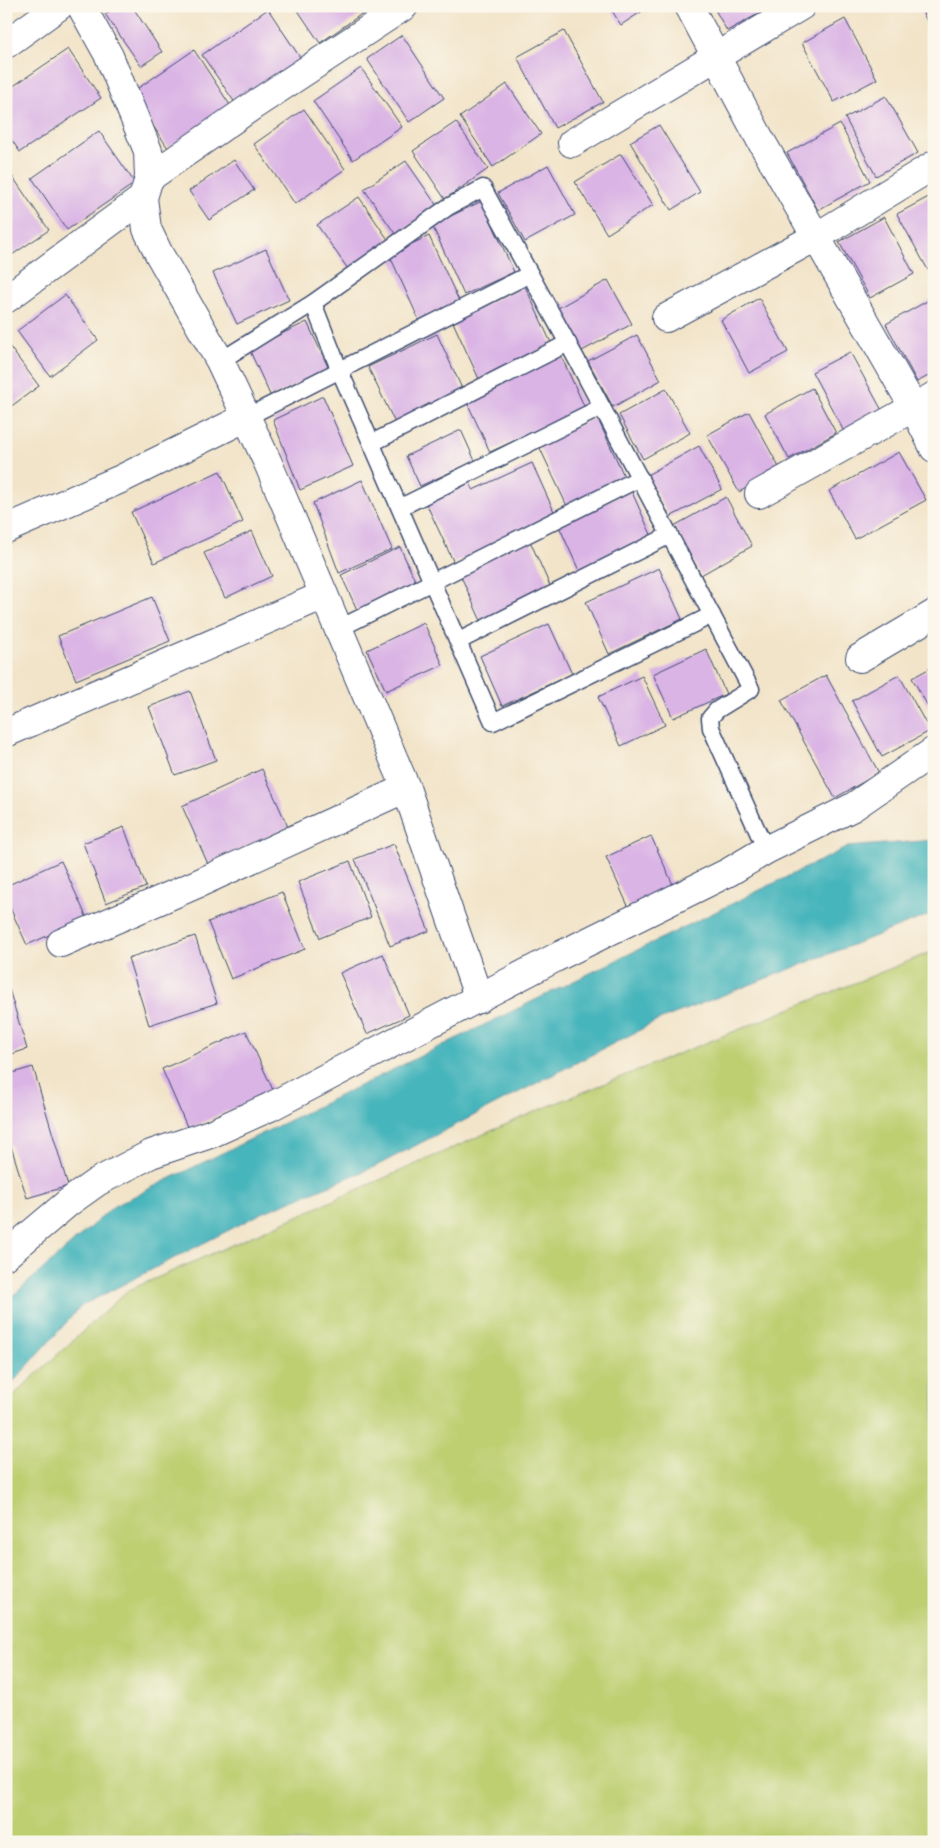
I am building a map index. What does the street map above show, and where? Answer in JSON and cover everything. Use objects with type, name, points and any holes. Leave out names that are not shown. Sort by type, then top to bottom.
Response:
[{"type":"street","points":[[6,44],[59,6]]},
{"type":"street","points":[[81,6],[109,56],[148,151],[146,188],[147,229],[159,254],[220,362],[247,417],[324,595],[406,788],[479,999]]},
{"type":"street","points":[[6,299],[254,105],[404,6]]},
{"type":"street","points":[[689,6],[715,57],[816,237],[924,402],[934,448]]},
{"type":"street","points":[[572,143],[801,6]]},
{"type":"street","points":[[666,318],[816,237],[934,165]]},
{"type":"street","points":[[759,494],[924,402]]},
{"type":"street","points":[[6,529],[121,479],[247,417]]},
{"type":"street","points":[[6,733],[324,595]]},
{"type":"street","points":[[860,658],[934,614]]},
{"type":"street","points":[[6,1255],[69,1202],[97,1182],[151,1154],[210,1134],[270,1107],[669,901],[729,872],[766,850],[853,807],[934,751]]},
{"type":"street","points":[[61,943],[197,884],[406,788]]},
{"type":"lane","points":[[220,362],[313,303],[448,207],[483,188],[568,343],[751,689],[717,710],[710,718],[712,728],[766,850]]},
{"type":"lane","points":[[247,417],[530,274]]},
{"type":"lane","points":[[313,303],[339,369],[494,722],[712,616]]},
{"type":"lane","points":[[372,443],[568,343]]},
{"type":"lane","points":[[401,507],[602,407]]},
{"type":"lane","points":[[338,629],[640,478]]},
{"type":"lane","points":[[459,641],[670,535]]},
{"type":"green space","points":[[934,951],[934,1842],[6,1842],[6,1402],[127,1291],[539,1110]]},
{"type":"water","points":[[934,840],[934,913],[659,1020],[374,1167],[264,1212],[81,1306],[6,1390],[6,1302],[114,1206],[848,847]]},
{"type":"building","points":[[117,6],[132,6],[162,52],[141,66],[105,14]]},
{"type":"building","points":[[295,6],[373,6],[320,43]]},
{"type":"building","points":[[609,6],[650,6],[621,25]]},
{"type":"building","points":[[713,6],[773,6],[727,31]]},
{"type":"building","points":[[919,6],[934,6],[934,34]]},
{"type":"building","points":[[268,9],[305,65],[240,110],[202,55]]},
{"type":"building","points":[[845,19],[877,79],[834,102],[802,43]]},
{"type":"building","points":[[564,31],[603,102],[555,128],[517,57]]},
{"type":"building","points":[[402,35],[444,98],[409,122],[367,59]]},
{"type":"building","points":[[68,49],[101,98],[20,152],[6,132],[6,91]]},
{"type":"building","points":[[194,50],[230,105],[168,148],[131,93]]},
{"type":"building","points":[[361,68],[402,127],[353,160],[313,101]]},
{"type":"building","points":[[507,84],[541,134],[493,167],[460,117]]},
{"type":"building","points":[[886,96],[918,153],[876,176],[845,118]]},
{"type":"building","points":[[304,109],[345,169],[295,204],[254,144]]},
{"type":"building","points":[[456,122],[488,169],[445,199],[413,151]]},
{"type":"building","points":[[840,124],[870,181],[818,210],[787,153]]},
{"type":"building","points":[[659,125],[700,192],[671,210],[630,142]]},
{"type":"building","points":[[99,131],[135,183],[67,230],[32,178]]},
{"type":"building","points":[[621,154],[653,205],[607,234],[575,182]]},
{"type":"building","points":[[234,160],[254,190],[209,220],[189,191]]},
{"type":"building","points":[[406,161],[437,206],[396,235],[364,189]]},
{"type":"building","points":[[548,165],[575,215],[525,242],[498,193]]},
{"type":"building","points":[[6,167],[49,230],[6,259]]},
{"type":"building","points":[[934,194],[934,267],[928,270],[897,214]]},
{"type":"building","points":[[359,197],[389,241],[348,269],[317,225]]},
{"type":"building","points":[[482,201],[514,272],[464,295],[432,225]]},
{"type":"building","points":[[884,217],[914,274],[870,298],[839,242]]},
{"type":"building","points":[[429,236],[459,301],[419,320],[389,254]]},
{"type":"building","points":[[266,249],[289,300],[237,324],[213,273]]},
{"type":"building","points":[[608,280],[632,324],[582,351],[558,308]]},
{"type":"building","points":[[525,286],[552,345],[479,379],[452,320]]},
{"type":"building","points":[[65,295],[98,340],[50,376],[17,331]]},
{"type":"building","points":[[759,298],[788,352],[749,373],[721,320]]},
{"type":"building","points":[[929,300],[934,309],[934,373],[917,382],[886,324]]},
{"type":"building","points":[[307,322],[329,369],[271,397],[249,349]]},
{"type":"building","points":[[437,334],[464,393],[396,425],[368,367]]},
{"type":"building","points":[[637,335],[661,380],[613,407],[588,361]]},
{"type":"building","points":[[6,342],[39,386],[6,410]]},
{"type":"building","points":[[850,352],[885,416],[847,437],[812,372]]},
{"type":"building","points":[[561,356],[585,408],[490,452],[466,400]]},
{"type":"building","points":[[812,388],[836,433],[789,459],[765,414]]},
{"type":"building","points":[[666,389],[690,433],[643,459],[619,415]]},
{"type":"building","points":[[323,396],[353,466],[300,490],[273,420]]},
{"type":"building","points":[[749,412],[780,469],[739,492],[707,435]]},
{"type":"building","points":[[597,417],[625,478],[567,506],[538,444]]},
{"type":"building","points":[[461,430],[475,461],[420,486],[406,456]]},
{"type":"building","points":[[699,446],[722,489],[670,517],[647,475]]},
{"type":"building","points":[[899,452],[926,500],[855,539],[829,491]]},
{"type":"building","points":[[532,463],[556,516],[454,563],[425,501],[469,480],[473,490]]},
{"type":"building","points":[[220,471],[243,522],[154,563],[131,512]]},
{"type":"building","points":[[362,480],[392,549],[339,573],[313,503]]},
{"type":"building","points":[[631,490],[653,539],[580,573],[558,524]]},
{"type":"building","points":[[726,497],[752,546],[701,575],[674,526]]},
{"type":"building","points":[[252,531],[272,576],[225,598],[204,553]]},
{"type":"building","points":[[529,539],[551,588],[481,621],[459,572]]},
{"type":"building","points":[[400,547],[418,587],[359,614],[341,575]]},
{"type":"building","points":[[659,568],[682,619],[609,654],[586,602]]},
{"type":"building","points":[[152,597],[170,641],[76,680],[58,636]]},
{"type":"building","points":[[424,623],[443,665],[386,691],[367,650]]},
{"type":"building","points":[[549,624],[572,674],[502,706],[480,656]]},
{"type":"building","points":[[706,649],[726,694],[673,718],[653,674]]},
{"type":"building","points":[[934,666],[934,717],[912,678]]},
{"type":"building","points":[[826,675],[879,773],[835,798],[781,700]]},
{"type":"building","points":[[899,675],[930,731],[882,757],[852,701]]},
{"type":"building","points":[[642,676],[665,725],[621,746],[598,697]]},
{"type":"building","points":[[190,691],[216,760],[175,775],[149,707]]},
{"type":"building","points":[[262,769],[288,827],[208,864],[182,806]]},
{"type":"building","points":[[124,827],[146,887],[106,903],[83,843]]},
{"type":"building","points":[[651,836],[674,887],[629,908],[606,857]]},
{"type":"building","points":[[394,844],[429,931],[390,946],[355,859]]},
{"type":"building","points":[[61,861],[87,918],[27,945],[6,899],[6,886]]},
{"type":"building","points":[[350,861],[371,917],[320,938],[298,882]]},
{"type":"building","points":[[282,892],[305,949],[231,979],[208,922]]},
{"type":"building","points":[[195,936],[217,1003],[149,1025],[128,958]]},
{"type":"building","points":[[383,954],[409,1015],[367,1034],[340,973]]},
{"type":"building","points":[[6,986],[8,986],[27,1049],[6,1056]]},
{"type":"building","points":[[246,1031],[273,1090],[188,1129],[162,1069]]},
{"type":"building","points":[[33,1067],[68,1186],[27,1198],[6,1130],[6,1075]]}]
